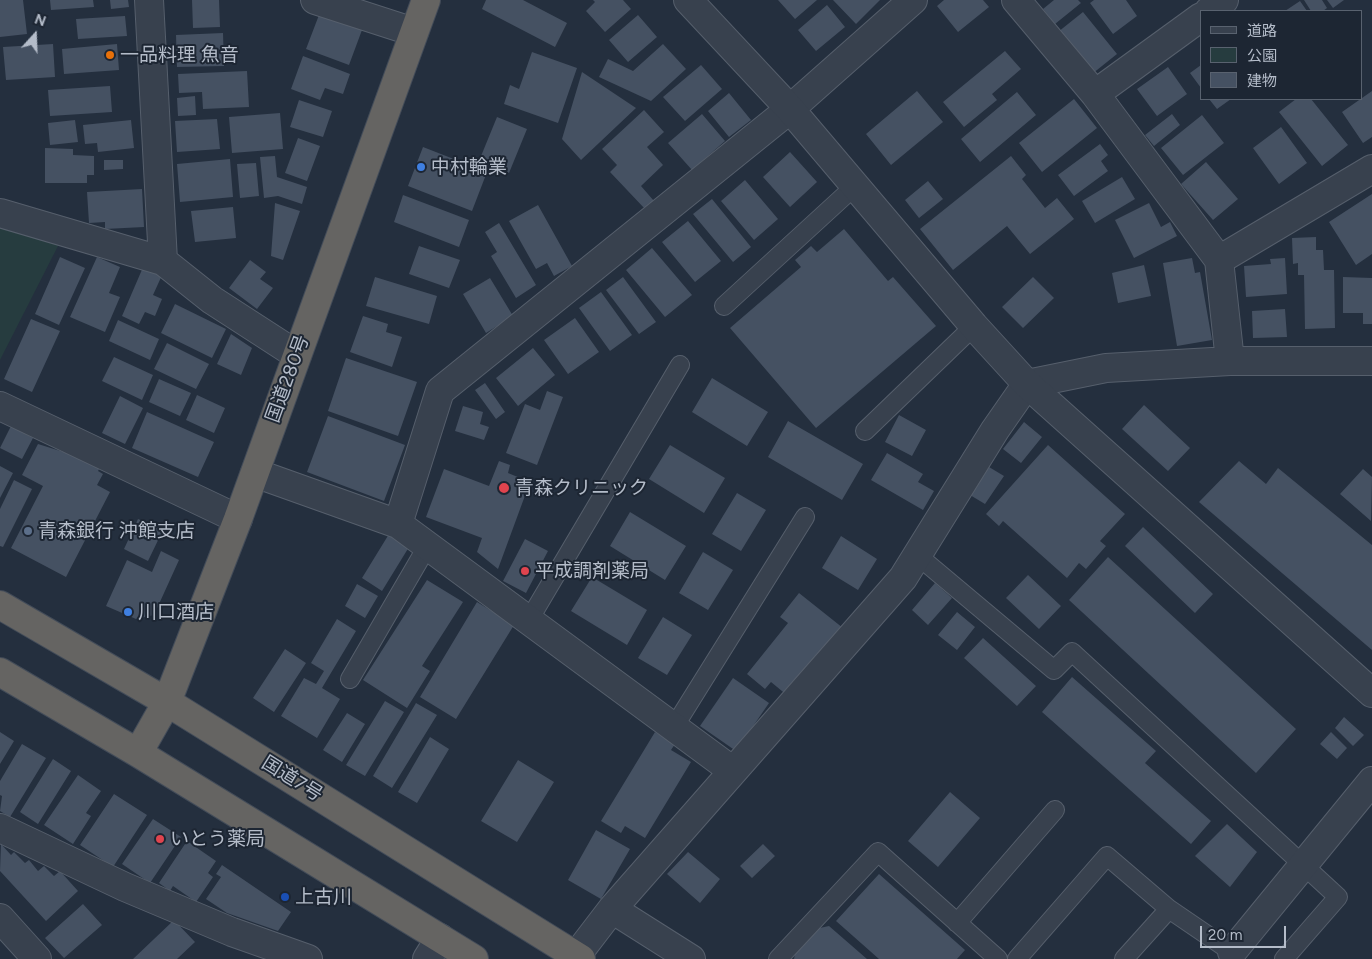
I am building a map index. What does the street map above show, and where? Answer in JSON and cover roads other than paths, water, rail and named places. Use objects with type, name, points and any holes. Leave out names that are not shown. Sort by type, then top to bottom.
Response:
[{"type":"highway","name":"国道280号","points":[[138,753],[167,702],[238,519],[426,0]]},
{"type":"highway","name":"国道7号","points":[[3,613],[167,702],[579,957]]},
{"type":"highway","points":[[0,672],[138,753],[433,948],[474,959]]},
{"type":"street","points":[[149,0],[163,261]]},
{"type":"street","points":[[315,0],[414,32]]},
{"type":"street","points":[[688,0],[790,110],[974,326],[1027,384],[1372,693]]},
{"type":"street","points":[[398,524],[440,391],[790,110],[913,0]]},
{"type":"street","points":[[1016,0],[1095,94],[1219,260],[1230,361]]},
{"type":"street","points":[[1210,10],[1224,0]]},
{"type":"street","points":[[1095,94],[1200,18]]},
{"type":"street","points":[[1219,260],[1372,168]]},
{"type":"street","points":[[0,213],[163,261],[212,300],[297,355]]},
{"type":"street","points":[[579,957],[612,910],[903,578],[995,430],[1027,384],[1106,368],[1230,361],[1372,361]]},
{"type":"street","points":[[0,406],[238,519]]},
{"type":"street","points":[[255,473],[398,524],[733,772]]},
{"type":"street","points":[[1230,956],[1372,781]]},
{"type":"street","points":[[0,828],[134,890],[232,932],[308,959]]},
{"type":"street","points":[[612,910],[691,959]]},
{"type":"street","points":[[9,937],[37,959]]},
{"type":"lane","points":[[724,306],[855,186]]},
{"type":"lane","points":[[865,431],[974,326]]},
{"type":"lane","points":[[528,620],[680,365]]},
{"type":"lane","points":[[674,727],[805,517]]},
{"type":"lane","points":[[350,679],[428,545]]},
{"type":"lane","points":[[917,555],[1054,670],[1072,652],[1338,898],[1284,959]]},
{"type":"lane","points":[[957,923],[1056,810]]},
{"type":"lane","points":[[778,959],[878,852],[998,959]]},
{"type":"lane","points":[[1017,959],[1107,856],[1169,909],[1230,956]]},
{"type":"lane","points":[[1124,959],[1169,909]]},
{"type":"place","name":"一品料理 魚音","points":[[110,55]]},
{"type":"place","name":"中村輪業","points":[[421,167]]},
{"type":"place","name":"青森クリニック","points":[[504,488]]},
{"type":"place","name":"青森銀行 沖館支店","points":[[28,531]]},
{"type":"place","name":"平成調剤薬局","points":[[525,571]]},
{"type":"place","name":"川口酒店","points":[[128,612]]},
{"type":"place","name":"いとう薬局","points":[[160,839]]},
{"type":"place","name":"上古川","points":[[285,897]]}]
